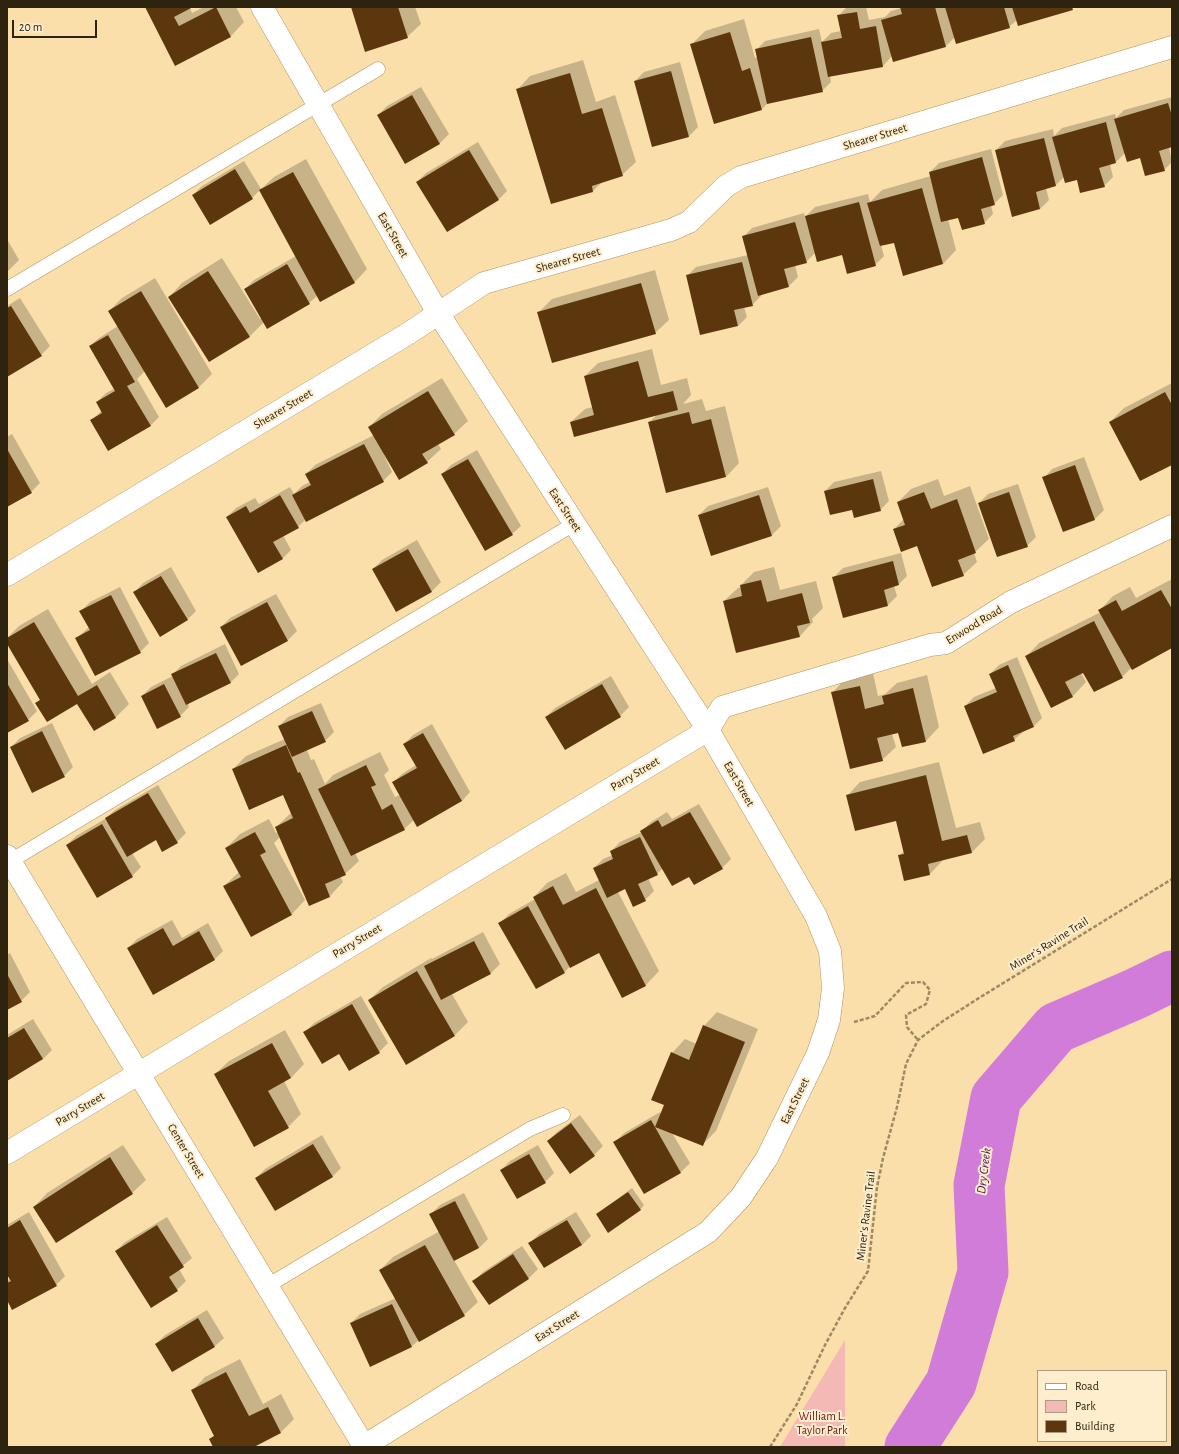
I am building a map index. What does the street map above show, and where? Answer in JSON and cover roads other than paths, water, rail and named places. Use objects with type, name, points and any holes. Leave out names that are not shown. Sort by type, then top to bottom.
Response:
[{"type":"street","name":"East Street","points":[[262,7],[438,313],[708,730],[816,916],[830,952],[833,988],[829,1020],[818,1053],[767,1158],[741,1197],[708,1232],[364,1446]]},
{"type":"street","name":"Shearer Street","points":[[7,575],[409,333],[484,283],[671,230],[689,222],[726,186],[741,177],[1172,47]]},
{"type":"street","name":"Enwood Road","points":[[708,730],[722,707],[930,645],[946,643],[1011,602],[1172,526]]},
{"type":"street","name":"Parry Street","points":[[7,1153],[708,730]]},
{"type":"street","name":"Center Street","points":[[8,860],[364,1446]]},
{"type":"lane","points":[[7,289],[378,69]]},
{"type":"lane","points":[[8,860],[574,524]]},
{"type":"lane","points":[[268,1286],[530,1128],[563,1115]]},
{"type":"waterway","name":"Dry Creek","points":[[910,1447],[951,1383],[983,1272],[979,1185],[996,1098],[1056,1028],[1135,994],[1172,976]]},
{"type":"park label","name":"William L. Taylor Park","points":[[822,1423]]}]
